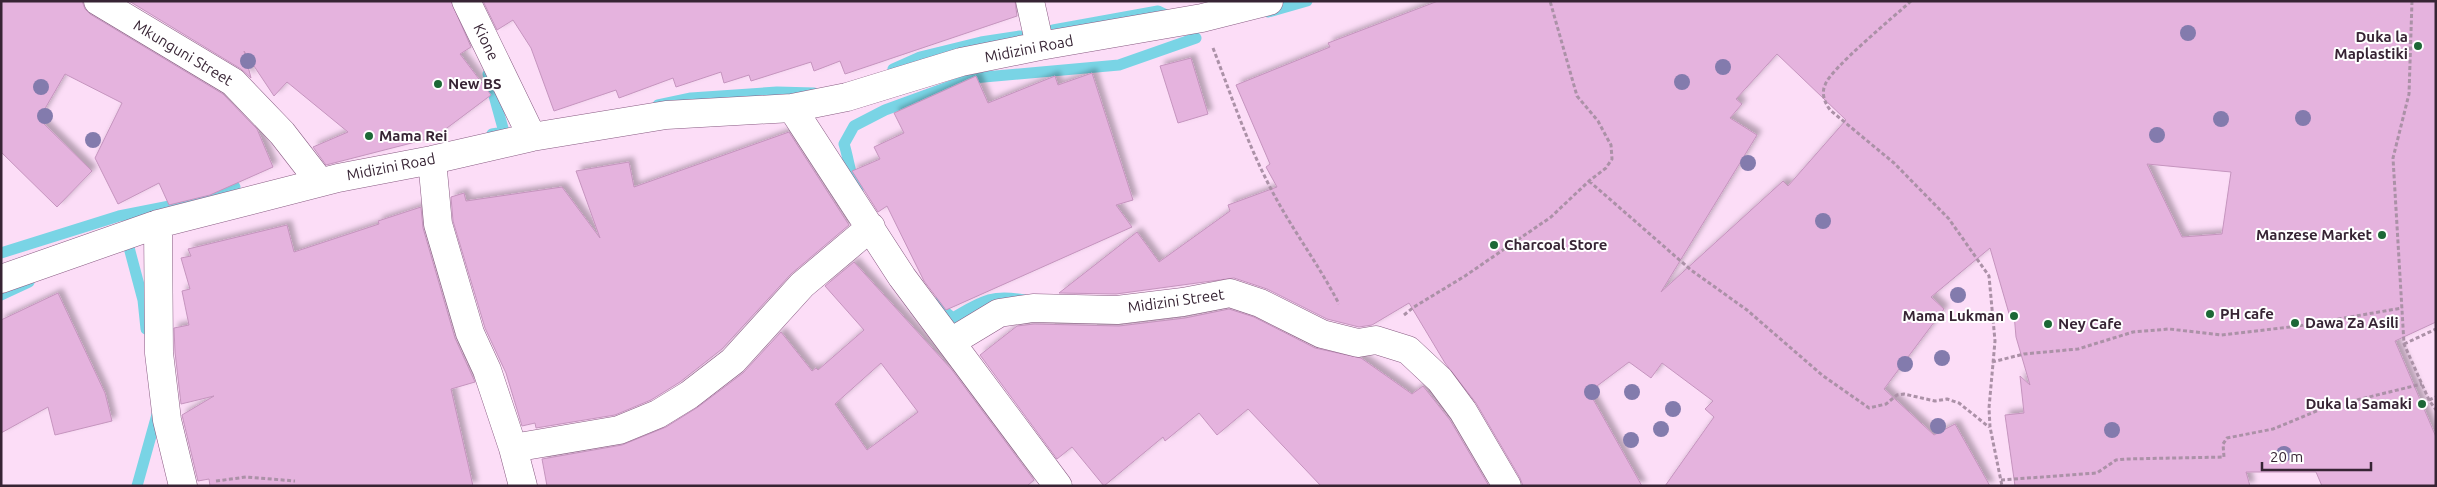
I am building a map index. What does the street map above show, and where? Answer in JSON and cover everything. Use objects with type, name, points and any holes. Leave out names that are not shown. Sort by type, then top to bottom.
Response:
[{"type":"street","name":"Mkunguni Street","points":[[98,1],[233,82],[282,133],[320,182]]},
{"type":"street","name":"Kione","points":[[466,1],[532,137]]},
{"type":"street","points":[[1030,1],[1040,46]]},
{"type":"street","name":"Midizini Road","points":[[1,279],[158,224],[320,182],[432,160],[532,137],[666,115],[792,108],[847,97],[960,62],[1202,18],[1269,1]]},
{"type":"street","points":[[792,108],[872,227],[902,277],[1058,486]]},
{"type":"street","points":[[432,160],[438,224],[470,333],[487,370],[513,448],[523,486]]},
{"type":"street","points":[[158,224],[159,353],[167,420],[183,486]]},
{"type":"street","points":[[513,448],[619,430],[658,414],[689,395],[733,361],[802,285],[872,227]]},
{"type":"street","name":"Midizini Street","points":[[951,342],[999,313],[1033,308],[1116,310],[1183,302],[1230,293],[1260,303],[1322,334],[1408,350],[1440,380],[1463,411],[1507,486]]},
{"type":"path","points":[[1202,18],[1240,119],[1266,179],[1292,226],[1367,342],[1414,306],[1465,276],[1551,217],[1588,181],[1606,168],[1612,159],[1611,145],[1598,121],[1577,96],[1550,1]]},
{"type":"path","points":[[1911,1],[1837,69],[1825,85],[1824,100],[1830,110],[1894,163],[1949,219],[1989,276],[1995,341],[1992,362],[1990,427],[2002,486]]},
{"type":"path","points":[[2412,1],[2408,94],[2393,158],[2404,344],[2428,400],[2436,410]]},
{"type":"path","points":[[1588,181],[1691,270],[1747,310],[1822,375],[1869,408],[1886,404],[1897,395],[1904,394],[1935,401],[1947,399],[1959,403],[1990,427]]},
{"type":"path","points":[[1992,362],[2024,354],[2078,349],[2133,332],[2169,329],[2221,335],[2298,326],[2403,308]]},
{"type":"path","points":[[2404,344],[2436,329]]},
{"type":"path","points":[[2001,480],[2097,473],[2116,460],[2224,457],[2223,444],[2227,438],[2273,429],[2324,408],[2422,384]]},
{"type":"path","points":[[2428,400],[2436,397]]},
{"type":"path","points":[[210,482],[246,477],[295,481]]},
{"type":"building","points":[[1,1],[82,1],[85,9],[90,14],[223,94],[257,129],[273,167],[210,195],[169,205],[159,183],[118,204],[95,158],[122,103],[65,74],[39,119],[92,171],[57,207],[1,152]]},
{"type":"building","points":[[129,1],[451,1],[471,47],[460,54],[491,95],[435,137],[326,165],[313,147],[348,132],[287,82],[274,96],[244,51],[251,78],[241,69]]},
{"type":"building","points":[[483,1],[1015,1],[1017,16],[845,74],[840,61],[814,71],[811,62],[751,81],[749,75],[724,83],[721,72],[676,87],[673,78],[619,98],[616,90],[554,111],[531,48],[513,20],[497,30]]},
{"type":"building","points":[[1438,1],[2436,1],[2436,322],[2395,341],[2436,437],[2436,486],[2322,486],[2316,472],[2246,472],[2250,486],[2015,486],[2005,415],[2024,413],[2020,376],[2030,385],[2016,337],[2014,314],[2010,317],[1990,248],[1931,297],[1944,309],[1884,389],[1934,435],[1955,424],[1990,486],[1665,486],[1714,417],[1705,409],[1713,401],[1662,363],[1651,378],[1629,362],[1589,392],[1642,486],[1523,486],[1476,403],[1445,363],[1409,303],[1372,325],[1359,327],[1327,319],[1267,289],[1234,278],[1116,294],[1059,293],[1137,232],[1159,262],[1230,211],[1228,205],[1277,187],[1266,167],[1270,164],[1236,85],[1330,47],[1328,43]],"holes":[[[1777,54],[1846,120],[1788,186],[1783,181],[1661,292],[1757,135],[1730,118],[1742,104],[1736,99]],[[2147,164],[2231,172],[2222,234],[2182,237]]]},
{"type":"building","points":[[1191,58],[1208,114],[1178,123],[1160,66]]},
{"type":"building","points":[[1092,73],[1133,200],[1116,205],[1132,227],[946,310],[924,281],[887,206],[878,212],[852,171],[880,159],[874,147],[904,133],[894,113],[976,76],[988,103],[1055,76],[1058,85]]},
{"type":"building","points":[[789,132],[849,225],[791,274],[722,349],[680,382],[651,400],[615,415],[536,428],[535,423],[522,426],[506,373],[485,328],[453,221],[451,197],[464,193],[466,201],[562,187],[600,238],[576,171],[629,162],[634,187]]},
{"type":"building","points":[[421,207],[423,228],[455,338],[475,382],[451,389],[473,486],[210,486],[209,479],[198,481],[182,415],[214,396],[181,404],[174,328],[189,325],[182,291],[190,289],[181,258],[191,256],[188,249],[287,225],[294,252],[379,224],[378,221]]},
{"type":"building","points":[[854,262],[952,370],[1034,480],[1027,486],[547,486],[542,459],[622,445],[666,427],[698,407],[743,373],[781,332],[812,371],[816,368],[818,370],[864,330],[825,286]],"holes":[[[881,363],[918,412],[867,450],[835,404]]]},
{"type":"building","points":[[58,293],[105,393],[112,421],[55,435],[48,407],[1,433],[1,320]]},
{"type":"building","points":[[1229,309],[1254,317],[1315,348],[1361,358],[1412,394],[1423,386],[1450,420],[1489,486],[1321,486],[1248,409],[1217,435],[1199,413],[1165,441],[1163,437],[1104,486],[1072,447],[1057,459],[980,355],[1017,326],[1034,324],[1119,326],[1185,318]]},
{"type":"waterway","points":[[1268,12],[1307,1]]},
{"type":"waterway","points":[[1053,30],[1158,11],[1172,18]]},
{"type":"waterway","points":[[893,69],[920,57],[981,42],[1020,36]]},
{"type":"waterway","points":[[858,190],[851,174],[844,144],[854,126],[885,110],[973,78],[1119,65],[1196,38]]},
{"type":"waterway","points":[[488,74],[504,132],[492,134]]},
{"type":"waterway","points":[[658,105],[691,98],[777,92],[814,93]]},
{"type":"waterway","points":[[1,253],[119,216],[195,201],[235,187]]},
{"type":"waterway","points":[[122,242],[127,240],[143,300],[146,329]]},
{"type":"waterway","points":[[1,295],[29,282]]},
{"type":"waterway","points":[[934,303],[953,318],[986,301],[1002,298],[1024,300]]},
{"type":"waterway","points":[[137,486],[158,411]]},
{"type":"place","name":"Duka la Maplastiki","points":[[2418,46]]},
{"type":"place","name":"New BS","points":[[438,84]]},
{"type":"place","name":"Mama Rei","points":[[369,136]]},
{"type":"place","name":"Manzese Market","points":[[2382,235]]},
{"type":"place","name":"Charcoal Store","points":[[1494,245]]},
{"type":"place","name":"PH cafe","points":[[2210,314]]},
{"type":"place","name":"Mama Lukman","points":[[2014,316]]},
{"type":"place","name":"Dawa Za Asili","points":[[2295,323]]},
{"type":"place","name":"Ney Cafe","points":[[2048,324]]},
{"type":"place","name":"Duka la Samaki","points":[[2422,404]]}]
